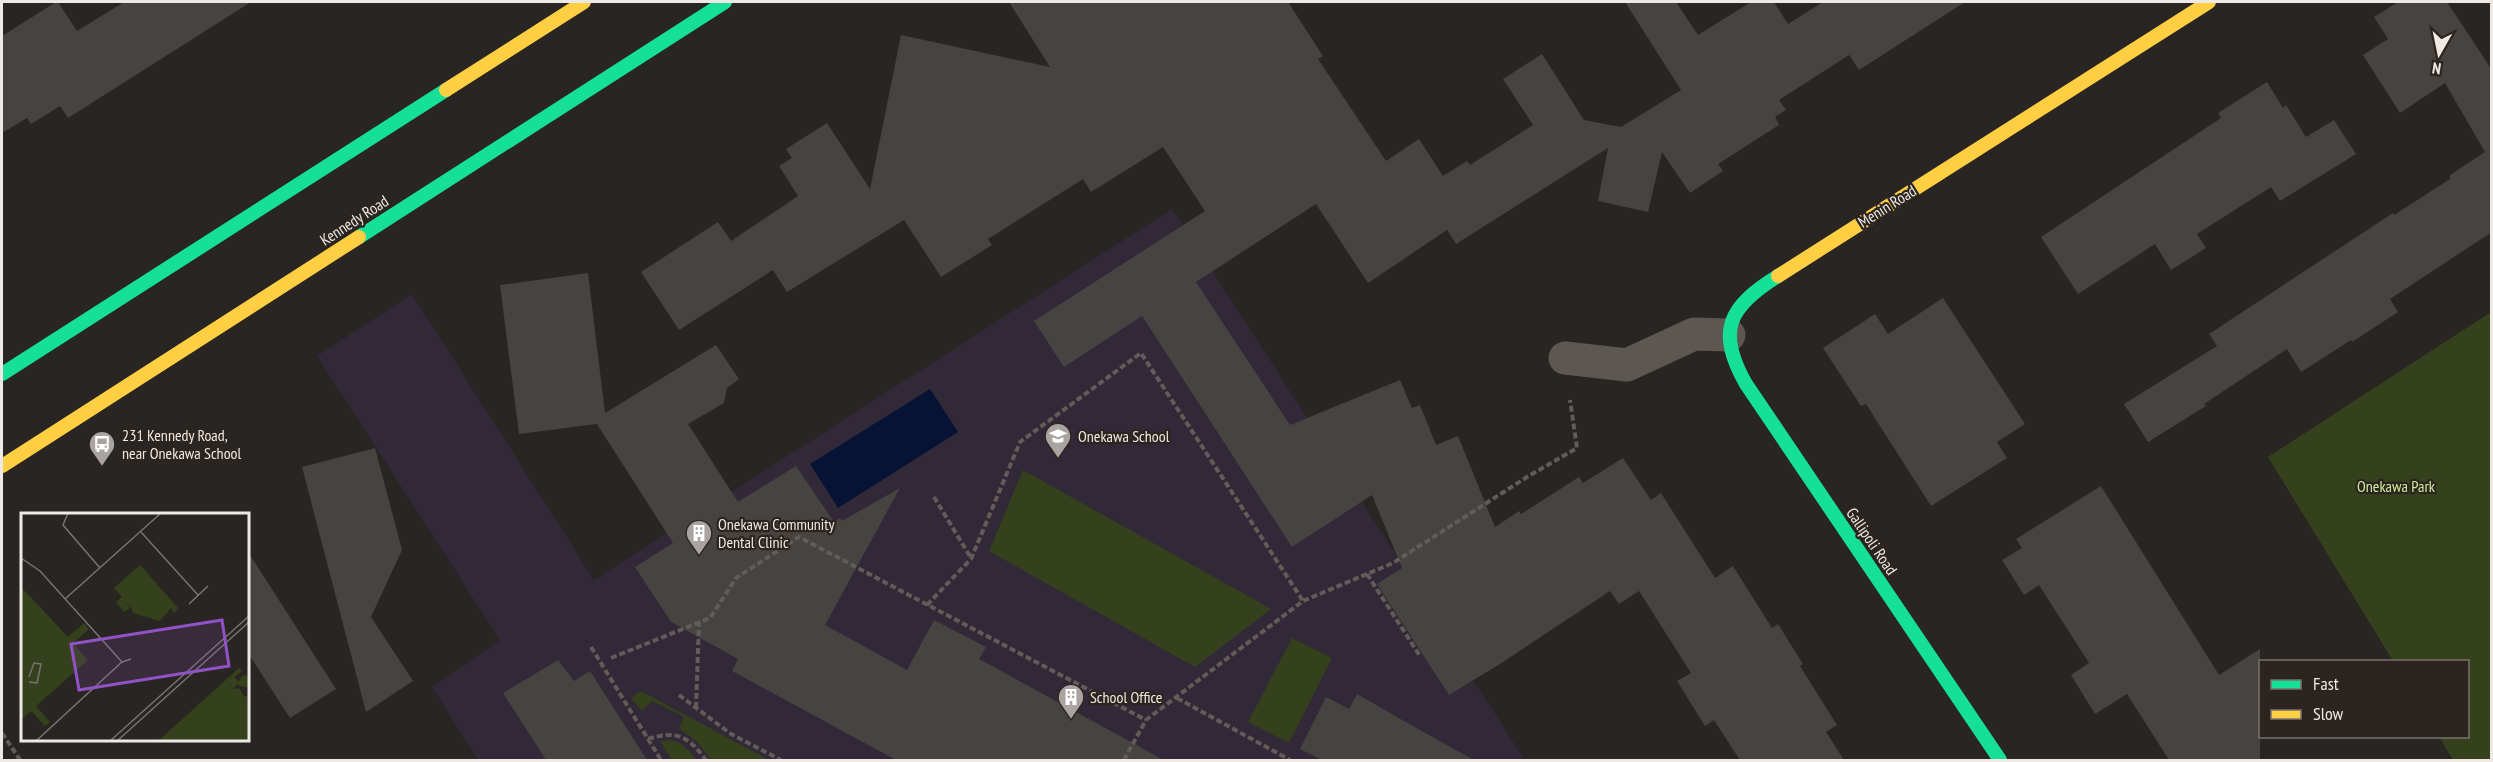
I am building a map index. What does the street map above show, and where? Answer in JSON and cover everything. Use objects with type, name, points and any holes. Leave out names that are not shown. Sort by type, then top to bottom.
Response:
[{"type":"main road","points":[[2,374],[584,2]]},
{"type":"main road","name":"Kennedy Road","points":[[2,466],[725,2]]},
{"type":"main road","name":"Menin Road","points":[[1729,335],[1732,321],[1741,304],[1757,289],[2209,2]]},
{"type":"main road","name":"Gallipoli Road","points":[[1729,335],[1730,354],[1746,384],[2000,760]]},
{"type":"street","points":[[1565,358],[1627,365],[1694,334],[1729,335]]},
{"type":"path","points":[[927,605],[971,559],[1020,442],[1141,353],[1303,601]]},
{"type":"path","points":[[1124,760],[1146,720],[1303,601],[1393,563],[1576,448],[1565,358]]},
{"type":"path","points":[[934,497],[971,559]]},
{"type":"path","points":[[611,658],[710,618],[736,578],[799,537],[1146,720]]},
{"type":"path","points":[[1367,574],[1420,656]]},
{"type":"path","points":[[696,708],[699,622]]},
{"type":"path","points":[[591,647],[661,760]]},
{"type":"path","points":[[679,695],[731,734],[782,760]]},
{"type":"path","points":[[1177,698],[1290,760]]},
{"type":"path","points":[[2,733],[20,760]]},
{"type":"path","points":[[648,739],[664,734],[679,736],[694,745],[705,760]]},
{"type":"shaded area","name":"Onekawa School","points":[[1172,209],[1393,550],[1404,573],[1525,760],[478,760],[432,687],[500,640],[317,356],[412,294],[594,580]]},
{"type":"green space","name":"Onekawa Park","points":[[2491,312],[2491,760],[2453,760],[2440,738],[2469,738],[2469,660],[2392,660],[2268,457]]},
{"type":"green space","points":[[1023,470],[1271,609],[1195,667],[989,551]]},
{"type":"green space","points":[[1292,638],[1332,658],[1289,743],[1248,722]]},
{"type":"green space","points":[[641,691],[769,760],[711,760],[699,744],[679,728],[684,717],[652,701],[642,711],[631,698]]},
{"type":"green space","points":[[668,740],[681,744],[697,760],[672,760],[661,743],[661,741]]},
{"type":"water","points":[[930,389],[958,432],[838,508],[810,464]]},
{"type":"building","points":[[56,2],[77,31],[124,2],[251,2],[68,118],[60,106],[31,124],[27,118],[2,133],[2,36]]},
{"type":"building","points":[[1009,2],[1288,2],[1323,56],[1318,59],[1386,161],[1419,139],[1443,176],[1467,161],[1470,165],[1533,125],[1503,79],[1542,54],[1584,120],[1621,127],[1681,90],[1625,2],[1676,2],[1698,35],[1751,2],[1774,2],[1788,24],[1823,2],[1965,2],[1859,70],[1849,55],[1779,100],[1786,110],[1775,117],[1779,125],[1718,164],[1723,171],[1690,193],[1662,152],[1648,212],[1598,201],[1608,148],[1456,244],[1447,230],[1368,283],[1316,204],[1196,282],[1290,425],[1400,380],[1412,408],[1420,405],[1436,445],[1458,436],[1495,527],[1519,511],[1521,514],[1579,477],[1583,483],[1623,458],[1651,500],[1661,493],[1715,578],[1733,566],[1772,628],[1778,624],[1803,664],[1800,666],[1837,725],[1826,732],[1844,760],[1740,760],[1714,720],[1705,726],[1677,681],[1691,673],[1639,591],[1619,604],[1610,591],[1449,695],[1377,584],[1402,568],[1372,495],[1292,547],[1142,316],[1064,367],[1034,321],[1205,211],[1163,147],[1091,192],[1083,179],[988,239],[992,245],[941,277],[904,220],[787,292],[773,270],[679,330],[641,272],[718,222],[731,241],[798,196],[779,166],[792,158],[786,149],[827,123],[870,189],[901,35],[1050,67]]},
{"type":"building","points":[[2398,2],[2447,2],[2492,70],[2492,232],[2390,299],[2398,312],[2352,342],[2351,340],[2301,372],[2287,349],[2204,404],[2206,406],[2148,442],[2124,404],[2217,346],[2209,334],[2393,213],[2394,215],[2450,179],[2450,175],[2485,152],[2445,83],[2400,113],[2363,55],[2388,39],[2374,17]]},
{"type":"building","points":[[2267,82],[2283,108],[2286,105],[2306,137],[2334,120],[2356,154],[2280,201],[2271,187],[2197,234],[2206,248],[2171,270],[2155,244],[2078,294],[2041,237],[2221,118],[2218,113]]},
{"type":"building","points":[[588,273],[605,413],[716,345],[739,379],[727,388],[724,403],[688,424],[738,502],[796,466],[834,522],[840,518],[842,521],[900,488],[825,625],[907,670],[934,620],[986,647],[979,659],[1164,760],[896,760],[732,671],[738,659],[671,622],[635,567],[673,543],[597,424],[519,434],[500,285]]},
{"type":"building","points":[[1943,298],[2025,424],[1997,442],[2007,458],[1931,506],[1866,404],[1861,406],[1823,348],[1875,314],[1888,334]]},
{"type":"building","points":[[375,448],[402,550],[371,617],[413,681],[366,712],[302,467]]},
{"type":"building","points":[[2101,486],[2219,675],[2260,649],[2260,760],[2169,760],[2127,694],[2095,714],[2071,675],[2089,663],[2039,585],[2024,595],[2002,560],[2022,548],[2016,539]]},
{"type":"building","points":[[249,554],[336,689],[290,718],[249,655]]},
{"type":"building","points":[[558,660],[574,681],[590,671],[647,760],[546,760],[503,693]]},
{"type":"building","points":[[1357,694],[1474,760],[1322,760],[1300,749],[1326,697],[1349,709]]},
{"type":"traffic: fast","points":[[359,237],[725,2]]},
{"type":"traffic: fast","points":[[2,374],[446,90]]},
{"type":"traffic: fast","points":[[1778,276],[1748,298],[1732,322],[1731,349],[1737,365],[1746,384],[2000,760]]},
{"type":"traffic: slow","points":[[446,90],[584,2]]},
{"type":"traffic: slow","points":[[1778,276],[2209,2]]},
{"type":"traffic: slow","points":[[2,466],[359,237]]},
{"type":"place","name":"Onekawa School","points":[[1058,459]]},
{"type":"place","name":"231 Kennedy Road, near Onekawa School","points":[[102,467]]},
{"type":"place","name":"Onekawa Community Dental Clinic","points":[[699,556]]},
{"type":"place","name":"School Office","points":[[1071,720]]}]
